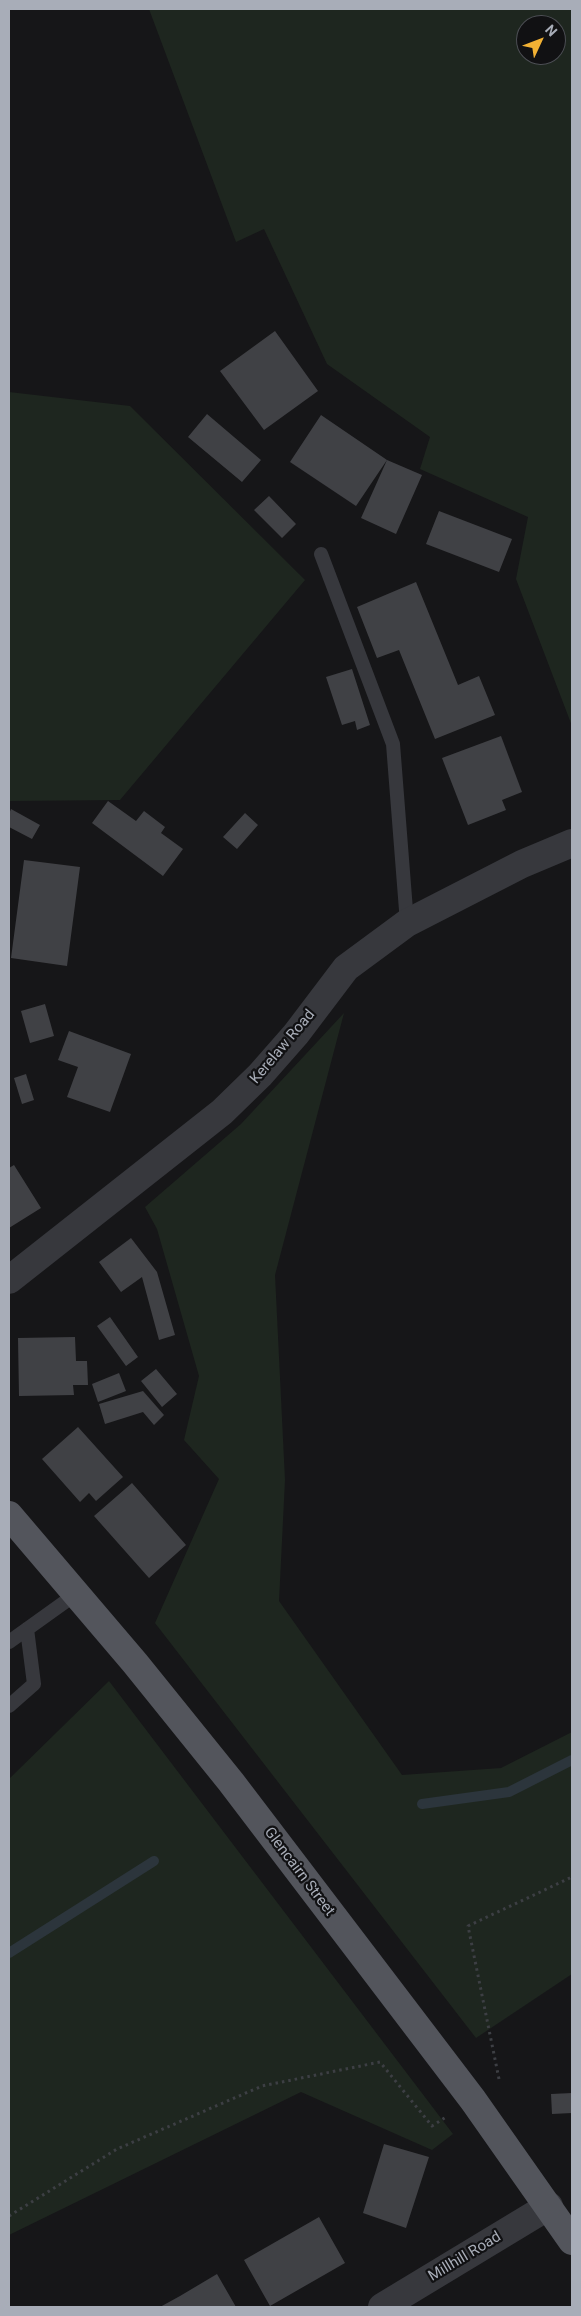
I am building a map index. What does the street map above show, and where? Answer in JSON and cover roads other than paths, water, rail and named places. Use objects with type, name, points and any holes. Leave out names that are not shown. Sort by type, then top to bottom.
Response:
[{"type":"main road","name":"Glencairn Street","points":[[9,1515],[136,1663],[225,1775],[473,2100],[572,2241]]},
{"type":"street","name":"Kerelaw Road","points":[[9,1280],[222,1112],[260,1075],[284,1048],[346,968],[406,923],[522,864],[572,843]]},
{"type":"street","name":"Millhill Road","points":[[382,2307],[549,2206]]},
{"type":"lane","points":[[321,554],[394,744],[406,923]]},
{"type":"lane","points":[[9,1642],[76,1594]]},
{"type":"lane","points":[[9,1706],[34,1684],[27,1629]]},
{"type":"waterway","points":[[422,1804],[509,1792],[572,1760]]},
{"type":"waterway","points":[[9,1953],[154,1861]]}]
